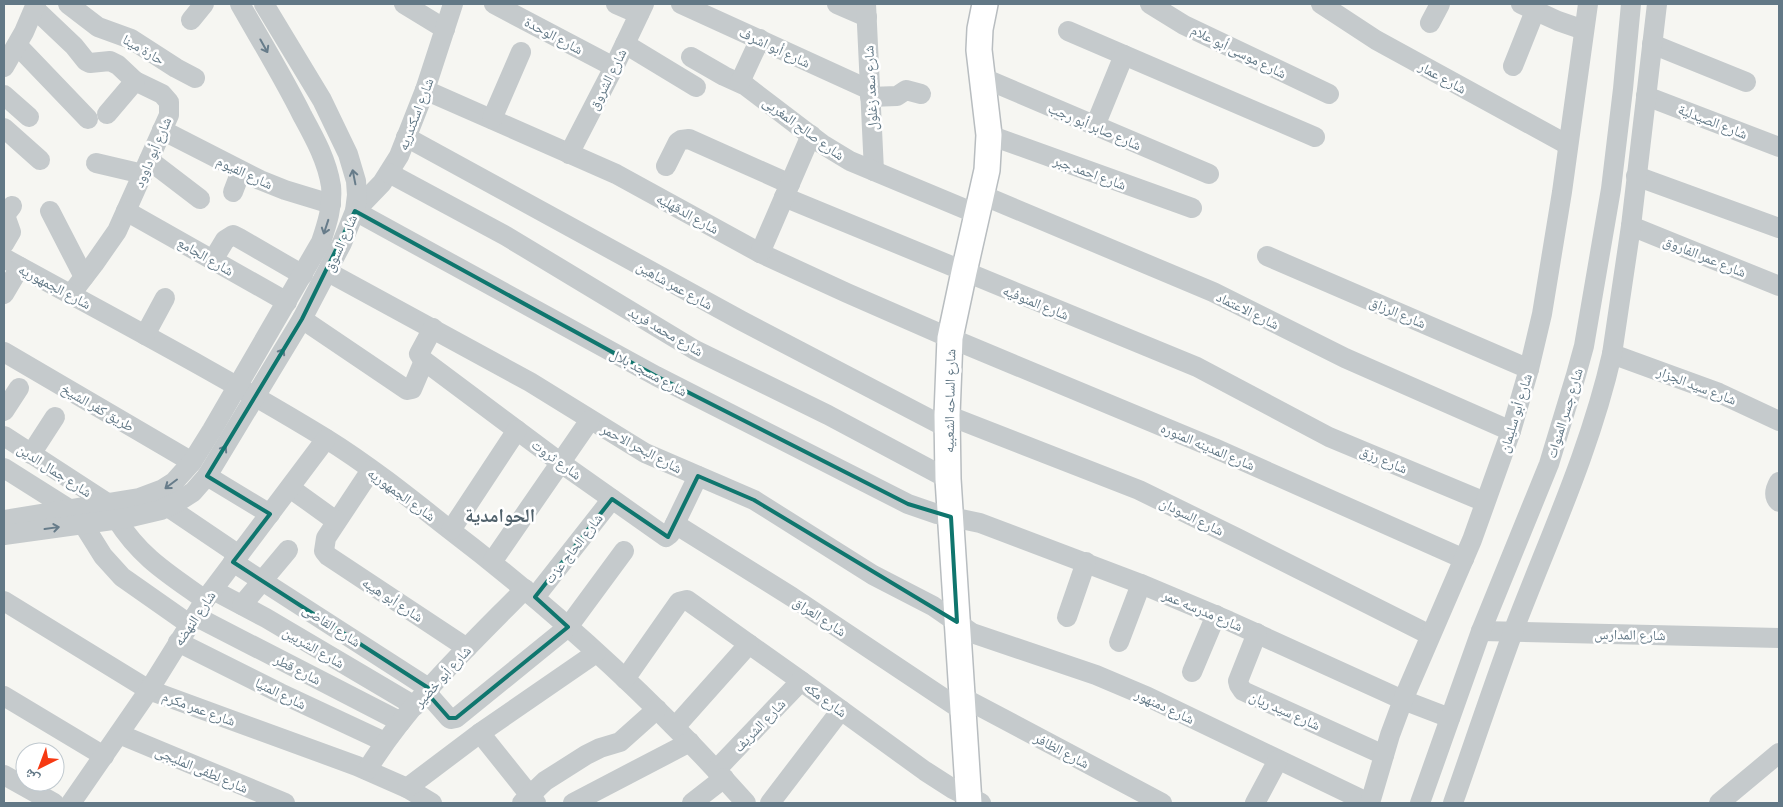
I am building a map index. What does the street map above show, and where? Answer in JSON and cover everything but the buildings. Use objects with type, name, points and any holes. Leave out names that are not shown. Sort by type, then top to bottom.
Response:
[{"type":"main road","name":"شارع الساحه الشعبيه","points":[[973,801],[962,704],[948,479],[947,421],[950,338],[988,170],[988,135],[981,77],[979,39],[985,4]]},
{"type":"street","name":"حارة مينا","points":[[68,4],[98,27],[131,39],[195,78]]},
{"type":"street","points":[[191,20],[204,4]]},
{"type":"street","name":"شارع السوق","points":[[112,511],[163,489],[174,482],[192,462],[303,275],[328,222],[331,186],[320,150],[295,100],[240,4]]},
{"type":"street","points":[[404,4],[446,29]]},
{"type":"street","name":"شارع اسكندريه","points":[[355,211],[374,193],[389,173],[425,90],[453,4]]},
{"type":"street","name":"شارع الوحدة","points":[[494,4],[614,67]]},
{"type":"street","points":[[616,4],[642,9]]},
{"type":"street","name":"شارع أبو اشرف","points":[[681,4],[760,39],[870,93]]},
{"type":"street","points":[[837,4],[866,10]]},
{"type":"street","name":"شارع موسى أبو علام","points":[[1150,4],[1184,25],[1329,94]]},
{"type":"street","name":"شارع عمار","points":[[1321,4],[1376,40],[1568,145]]},
{"type":"street","points":[[1430,23],[1440,4]]},
{"type":"street","name":"شارع أبو سليمان","points":[[1369,803],[1402,700],[1464,559],[1486,502],[1511,431],[1529,369],[1543,305],[1588,4]]},
{"type":"street","name":"شارع جسر المنوات","points":[[1420,803],[1481,631],[1549,464],[1584,346],[1610,189],[1623,88],[1631,4]]},
{"type":"street","points":[[1453,803],[1513,632],[1566,501],[1596,415],[1612,354],[1630,226],[1657,4]]},
{"type":"street","points":[[4,67],[36,6]]},
{"type":"street","name":"شارع أبو داوود","points":[[36,6],[90,63],[110,61],[118,65],[135,81],[162,94],[170,102],[169,115],[150,150],[126,211],[106,248],[71,294]]},
{"type":"street","points":[[1513,66],[1528,7],[1558,21],[1584,30]]},
{"type":"street","name":"شارع السوق","points":[[112,511],[145,514],[168,507],[193,492],[207,476],[302,319],[328,272],[355,211],[356,181],[348,154],[322,100],[273,9]]},
{"type":"street","name":"شارع الشروق","points":[[569,154],[642,9]]},
{"type":"street","name":"شارع سعد زغلول","points":[[866,10],[874,171]]},
{"type":"street","points":[[1068,31],[1315,137]]},
{"type":"street","points":[[740,82],[760,39]]},
{"type":"street","points":[[625,44],[696,87]]},
{"type":"street","points":[[1652,44],[1746,82]]},
{"type":"street","points":[[17,45],[98,116],[135,81]]},
{"type":"street","points":[[492,119],[521,52]]},
{"type":"street","points":[[1095,126],[1124,55]]},
{"type":"street","name":"شارع صالح المغربى","points":[[691,57],[724,76],[740,82],[842,157],[874,171],[980,205]]},
{"type":"street","name":"شارع صابر أبو رجب","points":[[981,77],[1208,174]]},
{"type":"street","name":"شارع الدقهليه","points":[[425,90],[628,180],[760,253],[950,338]]},
{"type":"street","points":[[870,93],[897,96],[906,90],[921,94]]},
{"type":"street","points":[[4,95],[30,117]]},
{"type":"street","name":"شارع الصيدلية","points":[[1646,96],[1779,147]]},
{"type":"street","points":[[4,128],[40,160]]},
{"type":"street","points":[[760,253],[811,135]]},
{"type":"street","name":"شارع احمد جبر","points":[[988,135],[1192,208]]},
{"type":"street","name":"شارع عمر شاهين","points":[[406,137],[742,321],[947,421]]},
{"type":"street","name":"شارع المنوفيه","points":[[666,166],[678,142],[689,139],[787,191],[964,272],[1205,371],[1284,413]]},
{"type":"street","points":[[96,163],[150,150],[200,199]]},
{"type":"street","name":"شارع الفيوم","points":[[150,150],[241,172],[285,190],[331,204]]},
{"type":"street","points":[[232,192],[241,172]]},
{"type":"street","name":"شارع محمد فريد","points":[[389,173],[506,236],[695,350],[828,415],[948,479]]},
{"type":"street","points":[[1636,176],[1779,228]]},
{"type":"street","name":"شارع الاعتماد","points":[[980,205],[1213,292],[1345,358],[1511,431]]},
{"type":"street","points":[[4,244],[11,232],[5,215],[12,206]]},
{"type":"street","points":[[50,211],[84,277]]},
{"type":"street","name":"شارع الجامع","points":[[126,211],[287,302]]},
{"type":"street","name":"شارع مسجد بلال","points":[[355,211],[656,376],[908,504],[922,510],[951,517]]},
{"type":"street","name":"شارع عمر الفاروق","points":[[1630,226],[1779,286]]},
{"type":"street","points":[[213,260],[224,240],[233,236],[303,275]]},
{"type":"street","name":"شارع الرزاق","points":[[1267,256],[1529,369]]},
{"type":"street","points":[[4,294],[12,262]]},
{"type":"street","name":"شارع الجمهوريه","points":[[12,262],[238,387],[326,439],[370,470],[451,530],[530,593],[657,709],[746,803]]},
{"type":"street","name":"شارع البحر الاحمر","points":[[328,272],[530,382],[645,453],[754,500],[873,575],[933,606],[957,622]]},
{"type":"street","points":[[145,335],[165,298]]},
{"type":"street","points":[[302,319],[407,390],[412,389],[424,361],[419,354],[433,328]]},
{"type":"street","name":"شارع المدينه المنوره","points":[[950,338],[1214,448],[1464,559]]},
{"type":"street","name":"طريق كفر الشيخ","points":[[4,352],[192,462]]},
{"type":"street","name":"شارع سيد الجزار","points":[[1612,354],[1719,393],[1779,421]]},
{"type":"street","name":"شارع ثروت","points":[[424,361],[561,463],[666,537],[670,534],[675,524]]},
{"type":"street","points":[[4,411],[18,388]]},
{"type":"street","name":"شارع رزق","points":[[1284,413],[1329,437],[1486,502]]},
{"type":"street","points":[[31,454],[55,417]]},
{"type":"street","points":[[492,562],[590,420]]},
{"type":"street","name":"شارع السودان","points":[[947,421],[1139,490],[1430,635]]},
{"type":"street","points":[[451,530],[516,430]]},
{"type":"street","name":"شارع جمال الدين","points":[[4,436],[112,511]]},
{"type":"street","name":"شارع النهضه","points":[[69,803],[149,690],[200,608],[326,439]]},
{"type":"street","points":[[4,468],[69,509]]},
{"type":"street","points":[[290,488],[336,522],[370,470]]},
{"type":"street","points":[[207,476],[270,514]]},
{"type":"street","points":[[675,524],[698,476]]},
{"type":"street","points":[[1779,482],[1775,494],[1779,502]]},
{"type":"street","name":"شارع الحاج عزت","points":[[530,593],[612,499]]},
{"type":"street","points":[[4,504],[14,518],[69,509],[112,511]]},
{"type":"street","name":"شارع القاضى","points":[[168,507],[236,558],[262,581],[424,696]]},
{"type":"street","points":[[4,535],[83,524],[112,511]]},
{"type":"street","name":"شارع الشربين","points":[[112,511],[132,542],[200,608],[242,605],[424,696]]},
{"type":"street","name":"شارع مدرسه عمر","points":[[951,517],[980,522],[1142,584],[1257,633],[1402,700],[1450,718]]},
{"type":"street","name":"شارع أبو هيبه","points":[[336,522],[326,538],[324,550],[328,556],[467,648]]},
{"type":"street","points":[[83,524],[103,556],[122,578],[200,608]]},
{"type":"street","name":"شارع العراق","points":[[675,524],[962,704]]},
{"type":"street","points":[[242,605],[288,550]]},
{"type":"street","points":[[424,696],[449,718],[456,718],[568,627],[624,550]]},
{"type":"street","points":[[1067,617],[1086,562]]},
{"type":"street","points":[[1119,642],[1142,584]]},
{"type":"street","name":"شارع أبو خضير","points":[[367,770],[401,722],[467,648],[530,593]]},
{"type":"street","name":"شارع عمر مكرم","points":[[4,600],[149,690],[367,770],[407,788],[432,803]]},
{"type":"street","name":"شارع مكه","points":[[624,679],[679,602],[683,600],[689,602],[926,771],[973,801]]},
{"type":"street","name":"شارع قطر","points":[[200,608],[401,722]]},
{"type":"street","points":[[1192,672],[1216,615]]},
{"type":"street","name":"شارع دمنهور","points":[[957,622],[981,636],[1087,672],[1148,697],[1369,803]]},
{"type":"street","name":"شارع المدارس","points":[[1481,631],[1779,638]]},
{"type":"street","name":"شارع سيد ريان","points":[[1257,633],[1238,681],[1243,691],[1384,755]]},
{"type":"street","name":"شارع المنيا","points":[[178,642],[280,693],[385,742]]},
{"type":"street","points":[[675,727],[750,644]]},
{"type":"street","points":[[407,788],[480,733],[596,652]]},
{"type":"street","name":"شارع الشريف","points":[[692,803],[720,774],[801,681]]},
{"type":"street","points":[[4,696],[104,756]]},
{"type":"street","name":"شارع الظافر","points":[[962,704],[1162,803]]},
{"type":"street","points":[[480,733],[529,801],[545,781],[586,755],[600,748],[620,742],[657,709]]},
{"type":"street","points":[[770,803],[841,710]]},
{"type":"street","name":"شارع لطفى المليجى","points":[[119,734],[285,803]]},
{"type":"street","points":[[573,803],[690,742]]},
{"type":"street","points":[[1723,802],[1778,758]]},
{"type":"street","points":[[1255,803],[1278,760]]},
{"type":"street","points":[[4,775],[69,803]]},
{"type":"highlighted area","points":[[355,211],[656,376],[908,504],[951,517],[957,622],[754,500],[698,476],[668,537],[612,499],[535,597],[568,627],[456,718],[449,718],[427,693],[430,689],[233,562],[270,514],[207,476],[302,319]]},
{"type":"district","name":"الحوامدية","points":[[500,514]]}]
